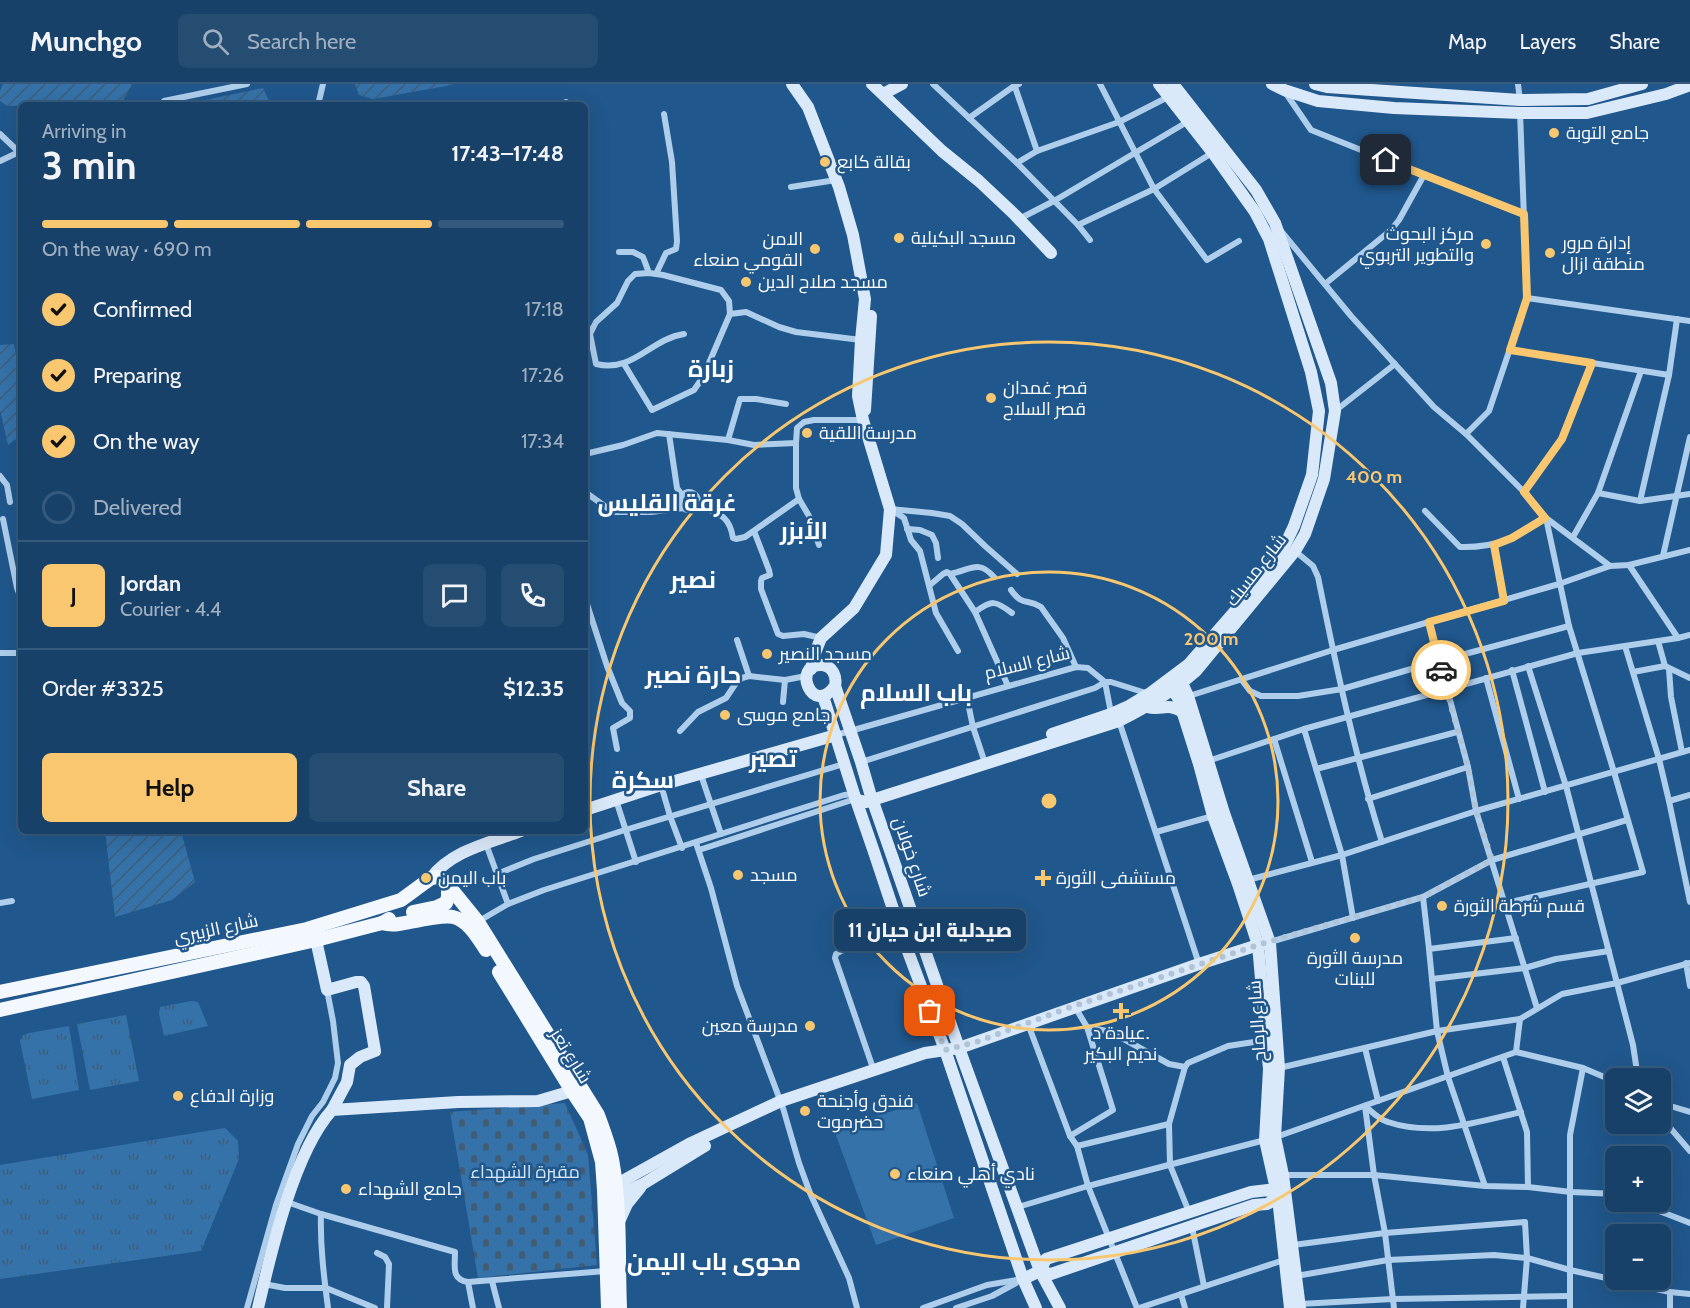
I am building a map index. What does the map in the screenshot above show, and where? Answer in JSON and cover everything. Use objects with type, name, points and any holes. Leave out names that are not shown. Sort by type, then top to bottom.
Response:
[{"type":"main road","points":[[382,923],[391,918],[446,903],[448,885],[438,877],[431,878]]},
{"type":"main road","name":"شارع الزبيري","points":[[0,992],[307,929],[401,900],[431,878]]},
{"type":"main road","name":"شارع تعز","points":[[448,885],[478,922],[598,1115],[608,1141],[612,1160],[607,1271],[608,1308]]},
{"type":"main road","name":"شارع تعز","points":[[382,923],[390,925],[452,916],[465,923],[485,948],[590,1118],[618,1225],[620,1308]]},
{"type":"main road","name":"شارع الزبيري","points":[[0,1010],[316,940],[382,923]]},
{"type":"main road","points":[[37,1001],[48,992],[41,984]]},
{"type":"street","points":[[163,102],[248,84]]},
{"type":"street","points":[[318,102],[323,84]]},
{"type":"street","points":[[754,531],[770,570],[770,575],[762,578],[761,589],[778,634],[783,636],[804,634],[819,642],[828,667],[836,677],[835,686],[830,693],[818,696],[809,690],[806,686],[809,672],[819,642],[854,608],[886,555],[890,509],[858,396],[865,299],[853,235],[836,180],[808,107],[792,84]]},
{"type":"street","points":[[872,84],[942,151],[979,181],[1051,253]]},
{"type":"street","points":[[883,94],[902,84]]},
{"type":"street","points":[[933,84],[1017,163],[1090,240]]},
{"type":"street","points":[[969,118],[1015,84],[1037,152]]},
{"type":"street","points":[[1100,84],[1154,189],[1207,260],[1239,241]]},
{"type":"street","name":"شارع مسيك","points":[[1159,84],[1256,212],[1269,239],[1311,372],[1319,411],[1312,476],[1285,544],[1237,610],[1174,682]]},
{"type":"street","name":"شارع مسيك","points":[[855,797],[871,797],[1115,717],[1148,700],[1174,682],[1196,671],[1296,551],[1305,534],[1324,479],[1335,411],[1331,383],[1275,223],[1256,190],[1173,84]]},
{"type":"street","points":[[1272,84],[1318,100],[1394,108],[1520,107],[1588,99],[1642,84]]},
{"type":"street","points":[[1315,84],[1327,87],[1395,88],[1520,107],[1587,113],[1690,86]]},
{"type":"street","points":[[1466,434],[1489,411],[1527,298],[1518,84]]},
{"type":"street","points":[[1283,87],[1311,130],[1524,214]]},
{"type":"street","points":[[1017,163],[1037,152],[1119,122],[1168,97]]},
{"type":"street","points":[[653,273],[666,253],[676,249],[677,241],[672,162],[664,114]]},
{"type":"street","points":[[1019,219],[1054,201],[1187,122]]},
{"type":"street","points":[[815,125],[830,145],[846,183],[872,299],[867,397],[863,420]]},
{"type":"street","points":[[0,134],[18,151]]},
{"type":"street","points":[[1078,225],[1154,189],[1213,153]]},
{"type":"street","points":[[0,161],[18,154]]},
{"type":"street","points":[[1325,284],[1391,230],[1424,175]]},
{"type":"street","points":[[791,187],[836,180]]},
{"type":"street","points":[[1275,223],[1351,316],[1434,407],[1466,434],[1524,492],[1545,518],[1610,566]]},
{"type":"street","points":[[620,252],[633,252],[643,257],[653,273]]},
{"type":"street","points":[[588,333],[596,321],[617,303],[628,281],[635,274],[653,273],[721,290],[729,301],[730,314],[703,377],[694,390],[652,410],[624,364]]},
{"type":"street","points":[[1527,298],[1690,321]]},
{"type":"street","points":[[730,314],[746,312],[796,332],[861,340]]},
{"type":"street","points":[[1640,501],[1669,375],[1677,319]]},
{"type":"street","points":[[588,338],[596,364],[607,367],[624,364],[658,344],[684,334]]},
{"type":"street","points":[[1510,350],[1669,375]]},
{"type":"street","points":[[1335,411],[1395,363]]},
{"type":"street","points":[[1524,492],[1562,439],[1592,363]]},
{"type":"street","points":[[1573,537],[1598,493],[1641,371]]},
{"type":"street","points":[[728,440],[740,399],[786,404]]},
{"type":"street","points":[[819,545],[796,488],[797,428],[804,422],[814,420],[863,420]]},
{"type":"street","points":[[588,453],[623,445],[657,433],[754,445],[796,443]]},
{"type":"street","points":[[669,434],[677,488],[682,495],[680,504],[684,508]]},
{"type":"street","points":[[1663,556],[1690,437]]},
{"type":"street","points":[[0,476],[6,485],[10,502]]},
{"type":"street","points":[[588,494],[613,512],[693,509],[697,505],[698,499],[694,494],[688,492],[682,495]]},
{"type":"street","points":[[1598,493],[1640,501],[1690,494]]},
{"type":"street","points":[[697,505],[716,511],[726,518],[733,538],[736,539],[745,537],[799,499]]},
{"type":"street","points":[[890,509],[904,518],[911,540],[920,551],[936,614],[958,651]]},
{"type":"street","points":[[890,509],[950,516],[962,524],[1017,574]]},
{"type":"street","points":[[1425,511],[1453,542],[1460,547],[1474,548],[1494,545],[1512,538],[1545,518]]},
{"type":"street","points":[[1506,903],[1643,872],[1569,626],[1545,518]]},
{"type":"street","points":[[3,519],[18,584]]},
{"type":"street","points":[[907,529],[920,530],[932,536],[936,543],[938,558]]},
{"type":"street","points":[[1494,545],[1504,601]]},
{"type":"street","points":[[1188,696],[1333,650],[1504,601],[1610,566],[1629,565],[1690,550]]},
{"type":"street","points":[[1296,551],[1313,566],[1318,577],[1358,758],[1382,842]]},
{"type":"street","points":[[1629,565],[1678,638]]},
{"type":"street","points":[[930,585],[947,572],[950,574],[977,566],[986,569],[994,577]]},
{"type":"street","points":[[950,574],[975,612],[1008,686]]},
{"type":"street","points":[[1011,590],[1018,600],[1041,607],[1063,638],[1076,667]]},
{"type":"street","points":[[975,612],[987,603],[1000,603],[1012,613]]},
{"type":"street","points":[[588,607],[607,666],[622,703],[630,711],[630,717],[613,728],[617,750]]},
{"type":"street","points":[[1429,622],[1468,767],[1476,811],[1537,1008]]},
{"type":"street","points":[[1241,679],[1250,691],[1261,696],[1298,696],[1342,688],[1569,626]]},
{"type":"street","points":[[1208,761],[1304,729],[1512,670],[1578,653],[1690,635]]},
{"type":"street","points":[[737,640],[749,676]]},
{"type":"street","points":[[1658,641],[1667,668],[1682,752]]},
{"type":"street","points":[[1625,646],[1659,759],[1690,902]]},
{"type":"street","points":[[0,653],[18,653]]},
{"type":"street","points":[[680,731],[698,712],[726,698],[742,678],[749,676],[785,680],[822,665],[828,667]]},
{"type":"street","points":[[1528,666],[1579,833],[1633,1045],[1636,1068]]},
{"type":"street","name":"شارع السلام","points":[[836,735],[1076,667],[1088,668],[1105,682],[1111,682],[1148,700]]},
{"type":"street","points":[[1633,672],[1667,668],[1690,678]]},
{"type":"street","points":[[1512,670],[1545,792]]},
{"type":"street","points":[[1485,678],[1519,799]]},
{"type":"street","points":[[783,702],[785,680]]},
{"type":"street","points":[[861,762],[1095,688],[1105,682],[1199,964]]},
{"type":"street","name":"شارع الرماح","points":[[1174,682],[1188,696],[1208,761],[1219,815],[1238,884],[1264,944],[1270,1138],[1282,1199],[1296,1307]]},
{"type":"street","name":"شارع الرماح","points":[[1174,682],[1199,764],[1247,881],[1264,944],[1279,1068],[1270,1138],[1283,1174],[1282,1199]]},
{"type":"street","name":"شارع خولان","points":[[835,686],[871,797],[959,1048],[1040,1271],[1060,1308]]},
{"type":"street","name":"شارع خولان","points":[[823,696],[901,933],[945,1050],[1023,1279],[1036,1308]]},
{"type":"street","points":[[967,698],[983,757]]},
{"type":"street","points":[[1148,700],[1154,709],[1169,705],[1183,712]]},
{"type":"street","points":[[828,710],[829,705],[833,702],[842,705]]},
{"type":"street","name":"شارع مسيك","points":[[871,797],[983,757],[1115,717]]},
{"type":"street","points":[[1304,729],[1342,855],[1353,918]]},
{"type":"street","points":[[1316,769],[1457,732]]},
{"type":"street","points":[[588,809],[661,785],[836,735]]},
{"type":"street","points":[[1274,739],[1312,862]]},
{"type":"street","points":[[1247,881],[1342,855],[1476,811],[1690,750]]},
{"type":"street","points":[[497,874],[534,859],[625,830],[845,764]]},
{"type":"street","points":[[1368,799],[1468,767]]},
{"type":"street","points":[[701,775],[721,834]]},
{"type":"street","points":[[661,785],[682,848]]},
{"type":"street","points":[[698,846],[721,834],[844,795],[855,797]]},
{"type":"street","points":[[1669,801],[1690,795]]},
{"type":"street","points":[[478,922],[508,904],[544,890],[852,800],[855,797]]},
{"type":"street","points":[[616,800],[636,862]]},
{"type":"street","points":[[1156,832],[1219,815]]},
{"type":"street","points":[[610,1193],[691,1148],[782,1104],[925,1053],[959,1048],[1199,964],[1423,897],[1492,860],[1627,820]]},
{"type":"street","points":[[431,878],[443,864],[456,855],[513,834]]},
{"type":"street","points":[[486,844],[508,904]]},
{"type":"street","points":[[698,846],[737,986],[782,1104],[810,1193],[849,1278],[857,1308]]},
{"type":"street","points":[[874,852],[889,846]]},
{"type":"street","points":[[1423,897],[1437,1031],[1448,1077],[1485,1186]]},
{"type":"street","points":[[0,903],[12,901]]},
{"type":"street","points":[[874,1071],[836,954],[901,933]]},
{"type":"street","points":[[1430,949],[1516,938]]},
{"type":"street","points":[[247,1308],[276,1205],[298,1144],[335,1078],[338,1063],[333,1021],[316,940]]},
{"type":"street","points":[[1432,979],[1525,968],[1556,959],[1609,951]]},
{"type":"street","points":[[1279,1068],[1437,1031],[1520,1019],[1562,994],[1617,983],[1688,963],[1690,985]]},
{"type":"street","points":[[258,1308],[286,1202],[302,1160],[321,1122],[332,1110],[347,1082],[350,1065],[360,1057],[375,1051],[364,986],[361,982],[327,990]]},
{"type":"street","points":[[1071,1136],[1113,1110],[1087,1028],[1074,1006]]},
{"type":"street","points":[[1516,1052],[1520,1019]]},
{"type":"street","points":[[1028,1024],[1071,1136],[1077,1146],[1088,1186],[1108,1239],[1138,1308],[1290,1254],[1384,1233],[1525,1221],[1527,1258],[1523,1308]]},
{"type":"street","points":[[1087,1028],[1111,1032],[1168,1064],[1185,1066]]},
{"type":"street","points":[[1189,1212],[1170,1165],[1168,1124],[1185,1066],[1228,1046],[1267,1040]]},
{"type":"street","points":[[1365,1048],[1378,1101]]},
{"type":"street","points":[[782,1104],[928,1060],[945,1050]]},
{"type":"street","points":[[1017,1207],[1270,1138],[1516,1052],[1583,1068],[1605,1077]]},
{"type":"street","points":[[1503,1057],[1527,1132],[1528,1187]]},
{"type":"street","points":[[1570,1308],[1570,1135],[1583,1068]]},
{"type":"street","points":[[332,1110],[458,1102],[538,1101],[572,1091]]},
{"type":"street","points":[[1365,1106],[1386,1122],[1416,1128],[1438,1129],[1521,1113]]},
{"type":"street","points":[[1365,1106],[1394,1308]]},
{"type":"street","points":[[1671,1106],[1690,1112]]},
{"type":"street","points":[[1077,1146],[1168,1124]]},
{"type":"street","points":[[1671,1129],[1690,1151]]},
{"type":"street","points":[[618,1225],[627,1204],[643,1184],[691,1148]]},
{"type":"street","points":[[1283,1174],[1374,1175],[1485,1186],[1605,1194]]},
{"type":"street","points":[[610,1193],[643,1184]]},
{"type":"street","points":[[956,1308],[992,1296],[1040,1271],[1046,1259],[1251,1192],[1268,1190],[1282,1199]]},
{"type":"street","points":[[1040,1271],[1051,1274],[1254,1204],[1267,1204],[1282,1199]]},
{"type":"street","points":[[286,1202],[455,1252],[456,1276],[460,1281],[492,1281],[607,1271]]},
{"type":"street","points":[[1662,1212],[1690,1223]]},
{"type":"street","points":[[321,1214],[320,1242],[328,1308]]},
{"type":"street","points":[[1192,1227],[1204,1286]]},
{"type":"street","points":[[377,1253],[385,1257],[388,1264],[387,1308]]},
{"type":"street","name":"شارع الرماح","points":[[1290,1254],[1296,1276],[1296,1307]]},
{"type":"street","points":[[1296,1276],[1388,1260],[1494,1255],[1527,1258],[1570,1270],[1670,1292],[1690,1294]]},
{"type":"street","points":[[923,1308],[987,1286],[1023,1279]]},
{"type":"street","points":[[492,1281],[499,1308]]},
{"type":"street","points":[[468,1282],[473,1308]]},
{"type":"street","points":[[263,1284],[285,1288],[326,1288],[375,1308]]},
{"type":"street","points":[[1670,1292],[1670,1308]]},
{"type":"street","points":[[1181,1294],[1185,1308]]},
{"type":"street","points":[[1296,1307],[1393,1299],[1570,1296]]},
{"type":"green space","points":[[3,84],[132,85],[122,102],[18,102],[18,106],[7,106],[0,101]]},
{"type":"green space","points":[[355,84],[452,85],[373,99],[359,95]]},
{"type":"green space","points":[[263,88],[270,102],[195,102]]},
{"type":"green space","points":[[14,344],[18,366],[18,437],[8,445],[0,410],[0,345]]},
{"type":"green space","points":[[105,834],[182,834],[195,882],[172,900],[115,917]]},
{"type":"green space","points":[[191,1001],[198,1002],[208,1026],[164,1036],[159,1014],[160,1007]]},
{"type":"green space","points":[[126,1015],[139,1081],[90,1090],[77,1024]]},
{"type":"green space","points":[[69,1026],[79,1090],[32,1099],[20,1041],[23,1035]]},
{"type":"green space","name":"مقبرة الشهداء","points":[[565,1103],[588,1155],[597,1265],[478,1278],[450,1112]]},
{"type":"green space","name":"نادي أهلي صنعاء","points":[[917,1103],[954,1218],[876,1245],[834,1130]]},
{"type":"green space","points":[[225,1128],[238,1141],[239,1159],[201,1251],[0,1279],[0,1165]]},
{"type":"way so far","points":[[930,1011],[945,1050],[959,1048],[1074,1006],[1258,945],[1423,897],[1492,860],[1476,811],[1468,767],[1441,670]]},
{"type":"place","name":"جامع التوبة","points":[[1554,133]]},
{"type":"place","name":"بقالة كابع","points":[[825,162]]},
{"type":"place","name":"مسجد البكيلية","points":[[899,238]]},
{"type":"place","name":"مركز البحوث والتطوير التربوي","points":[[1486,244]]},
{"type":"place","name":"الامن القومي صنعاء","points":[[815,249]]},
{"type":"place","name":"إدارة مرور منطقة ازال","points":[[1550,253]]},
{"type":"place","name":"مسجد صلاح الدين","points":[[746,282]]},
{"type":"place","name":"قصر غمدان قصر السلاح","points":[[991,398]]},
{"type":"place","name":"مدرسة اللقية","points":[[807,433]]},
{"type":"place","name":"مسجد النصير","points":[[767,654]]},
{"type":"place","name":"جامع موسى","points":[[725,715]]},
{"type":"place","name":"مسجد","points":[[738,875]]},
{"type":"place","name":"باب اليمن","points":[[426,878]]},
{"type":"place","name":"مستشفى الثورة","points":[[1043,878]]},
{"type":"place","name":"قسم شرطة الثورة","points":[[1442,906]]},
{"type":"place","name":"مدرسة الثورة للبنات","points":[[1355,938]]},
{"type":"place","name":"صيدلية ابن حيان 11","points":[[930,1011]]},
{"type":"place","name":"عيادة د. نديم البكير","points":[[1121,1011]]},
{"type":"place","name":"مدرسة معين","points":[[810,1026]]},
{"type":"place","name":"وزارة الدفاع","points":[[178,1096]]},
{"type":"place","name":"فندق وأجنحة حضرموت","points":[[805,1111]]},
{"type":"place","name":"نادي أهلي صنعاء","points":[[895,1174]]},
{"type":"place","name":"جامع الشهداء","points":[[346,1189]]},
{"type":"district","name":"زبارة","points":[[711,368]]},
{"type":"district","name":"غرقة القليس","points":[[667,502]]},
{"type":"district","name":"الأبزر","points":[[804,530]]},
{"type":"district","name":"نصير","points":[[693,579]]},
{"type":"district","name":"حارة نصير","points":[[693,674]]},
{"type":"district","name":"باب السلام","points":[[916,692]]},
{"type":"district","name":"تصير","points":[[773,758]]},
{"type":"district","name":"سكرة","points":[[643,779]]},
{"type":"district","name":"محوى باب اليمن","points":[[714,1261]]},
{"type":"route","points":[[1386,160],[1524,214],[1527,298],[1510,350],[1592,363],[1562,439],[1524,492],[1545,518],[1512,538],[1494,545],[1504,601],[1429,622],[1441,670]]}]
